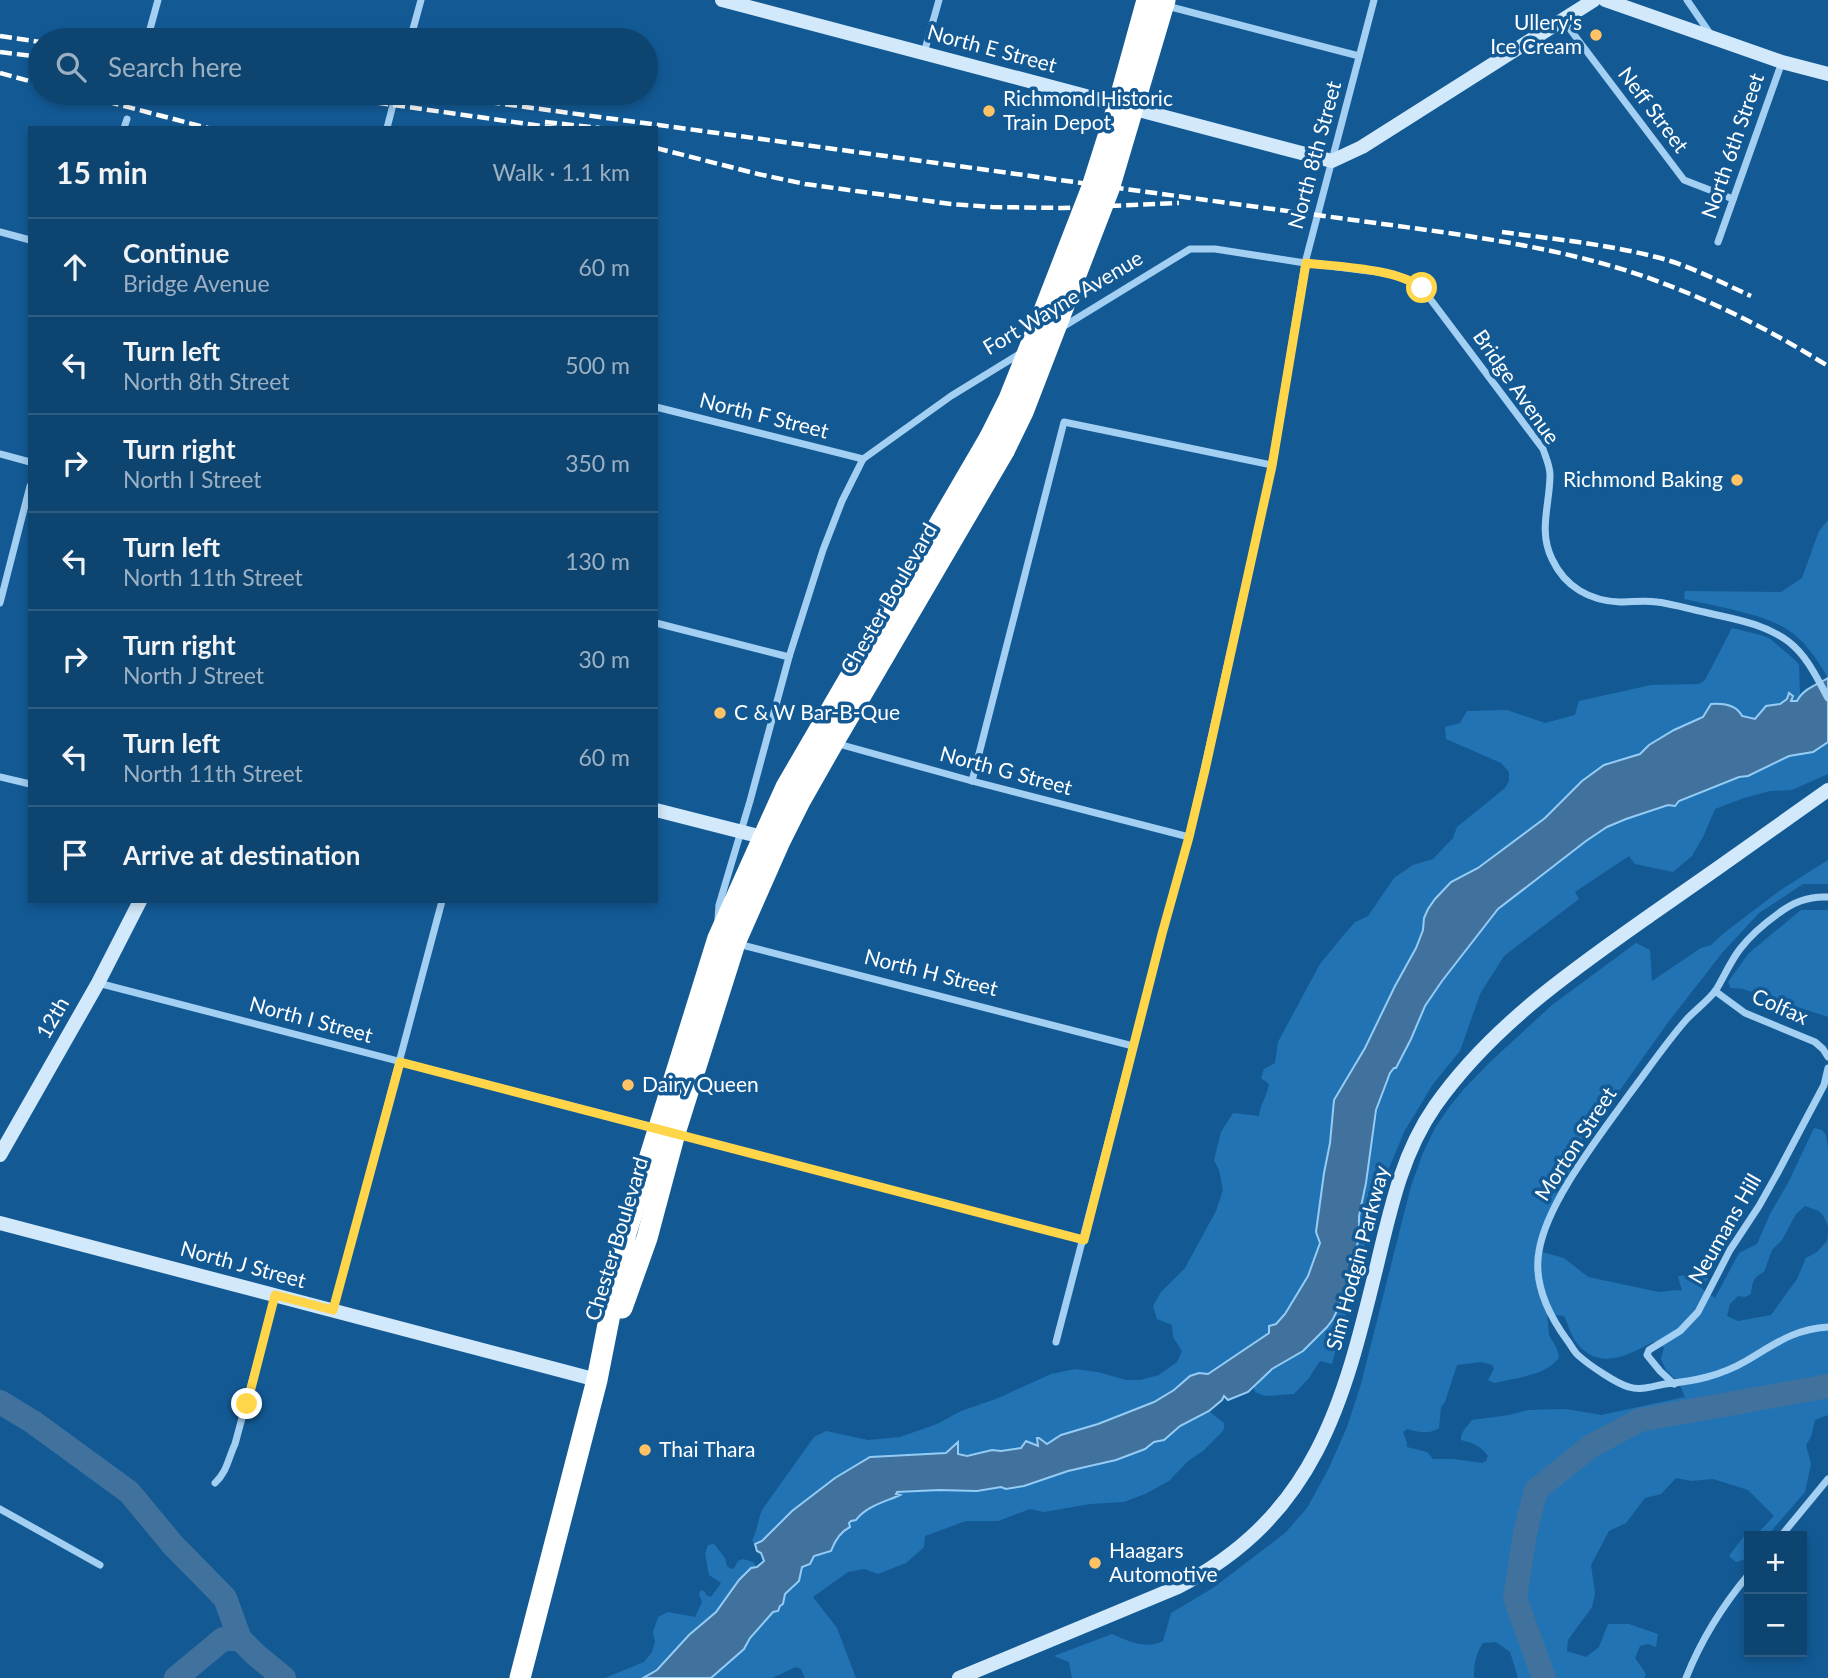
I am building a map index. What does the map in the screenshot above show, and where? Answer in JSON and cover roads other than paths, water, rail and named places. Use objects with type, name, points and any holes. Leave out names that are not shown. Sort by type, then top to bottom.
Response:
[{"type":"highway","name":"Chester Boulevard","points":[[522,1671],[597,1380],[647,1238],[666,1131],[726,941],[772,839],[800,801],[824,739],[997,444],[1023,412],[1109,189],[1146,0]]},
{"type":"highway","name":"Chester Boulevard","points":[[1126,107],[1165,0]]},
{"type":"street","points":[[150,28],[158,0]]},
{"type":"street","points":[[413,28],[421,0]]},
{"type":"street","name":"North E Street","points":[[722,0],[1332,161]]},
{"type":"street","points":[[924,53],[939,0]]},
{"type":"street","points":[[1146,0],[1359,55]]},
{"type":"street","name":"North 8th Street","points":[[1056,1342],[1189,837],[1272,466],[1306,263],[1374,0]]},
{"type":"street","points":[[1332,161],[1362,147],[1594,0]]},
{"type":"street","points":[[1605,0],[1782,62],[1828,74]]},
{"type":"street","points":[[1687,0],[1714,38]]},
{"type":"street","name":"Neff Street","points":[[1563,20],[1684,180],[1733,199]]},
{"type":"street","name":"North 6th Street","points":[[1718,242],[1782,62]]},
{"type":"street","points":[[388,126],[393,105]]},
{"type":"street","points":[[0,233],[28,240]]},
{"type":"street","name":"Fort Wayne Avenue","points":[[863,459],[951,396],[1190,250],[1214,249],[1306,263]]},
{"type":"street","name":"Bridge Avenue","points":[[1306,263],[1392,274],[1413,281],[1422,288],[1543,449],[1550,475],[1545,541],[1552,560],[1567,582],[1577,590],[1600,599],[1663,603],[1760,626],[1781,636],[1798,650],[1807,660],[1828,698]]},
{"type":"street","name":"North F Street","points":[[658,408],[863,459]]},
{"type":"street","points":[[972,781],[1064,422],[1272,466]]},
{"type":"street","points":[[0,454],[28,461]]},
{"type":"street","name":"Chester Boulevard","points":[[726,941],[719,905],[789,657],[823,550],[842,500],[863,459]]},
{"type":"street","points":[[0,603],[28,494]]},
{"type":"street","points":[[658,624],[789,657]]},
{"type":"street","name":"North G Street","points":[[824,739],[972,781],[1189,837]]},
{"type":"street","points":[[0,777],[28,784]]},
{"type":"street","name":"Sim Hodgin Parkway","points":[[959,1678],[1178,1587],[1232,1554],[1260,1529],[1299,1481],[1334,1416],[1350,1370],[1389,1212],[1404,1165],[1423,1125],[1447,1090],[1503,1030],[1554,985],[1828,790]]},
{"type":"street","points":[[658,811],[772,839]]},
{"type":"street","name":"Morton Street","points":[[1828,898],[1799,901],[1788,906],[1741,948],[1715,991],[1670,1039],[1588,1153],[1547,1222],[1538,1257],[1539,1283],[1545,1303],[1577,1355],[1632,1388],[1692,1382],[1717,1375],[1794,1334],[1811,1328],[1828,1327]]},
{"type":"street","name":"12th","points":[[0,1155],[98,983],[139,903]]},
{"type":"street","points":[[333,1310],[441,903]]},
{"type":"street","name":"North H Street","points":[[726,941],[1133,1046]]},
{"type":"street","name":"North I Street","points":[[98,983],[1084,1240]]},
{"type":"street","name":"Colfax","points":[[1715,991],[1745,1013],[1815,1042],[1824,1049],[1828,1057]]},
{"type":"street","name":"Neumans Hill","points":[[1674,1384],[1647,1355],[1650,1350],[1680,1331],[1698,1312],[1730,1250],[1777,1174],[1824,1085],[1828,1068]]},
{"type":"street","name":"North J Street","points":[[0,1223],[597,1380]]},
{"type":"street","points":[[215,1483],[228,1467],[275,1295]]},
{"type":"street","points":[[1785,1531],[1828,1479]]},
{"type":"street","points":[[0,1509],[100,1565]]},
{"type":"street","points":[[1686,1678],[1700,1645],[1744,1580]]},
{"type":"waterway","points":[[1544,1678],[1515,1598],[1525,1533],[1536,1490],[1591,1446],[1640,1420],[1828,1386]]},
{"type":"waterway","points":[[0,1402],[33,1422],[129,1492],[173,1545],[225,1598],[240,1639],[284,1678]]},
{"type":"waterway","points":[[176,1678],[223,1639],[240,1639]]},
{"type":"railway","points":[[0,36],[28,40]]},
{"type":"railway","points":[[0,52],[28,56]]},
{"type":"railway","points":[[0,73],[28,81]]},
{"type":"railway","points":[[120,105],[200,126]]},
{"type":"railway","points":[[394,105],[542,126]]},
{"type":"railway","points":[[509,105],[1414,228],[1536,248],[1625,270],[1678,289],[1755,324],[1828,366]]},
{"type":"railway","points":[[545,122],[582,126]]},
{"type":"railway","points":[[658,149],[805,184],[951,204],[1062,208],[1179,203]]},
{"type":"railway","points":[[1502,232],[1637,252],[1692,269],[1751,296]]},
{"type":"place","name":"Ullery's Ice Cream","points":[[1596,35]]},
{"type":"place","name":"Richmond Historic Train Depot","points":[[989,111]]},
{"type":"place","name":"Richmond Baking","points":[[1737,480]]},
{"type":"place","name":"C & W Bar-B-Que","points":[[720,713]]},
{"type":"place","name":"Dairy Queen","points":[[628,1085]]},
{"type":"place","name":"Thai Thara","points":[[645,1450]]},
{"type":"place","name":"Haagars Automotive","points":[[1095,1563]]}]
